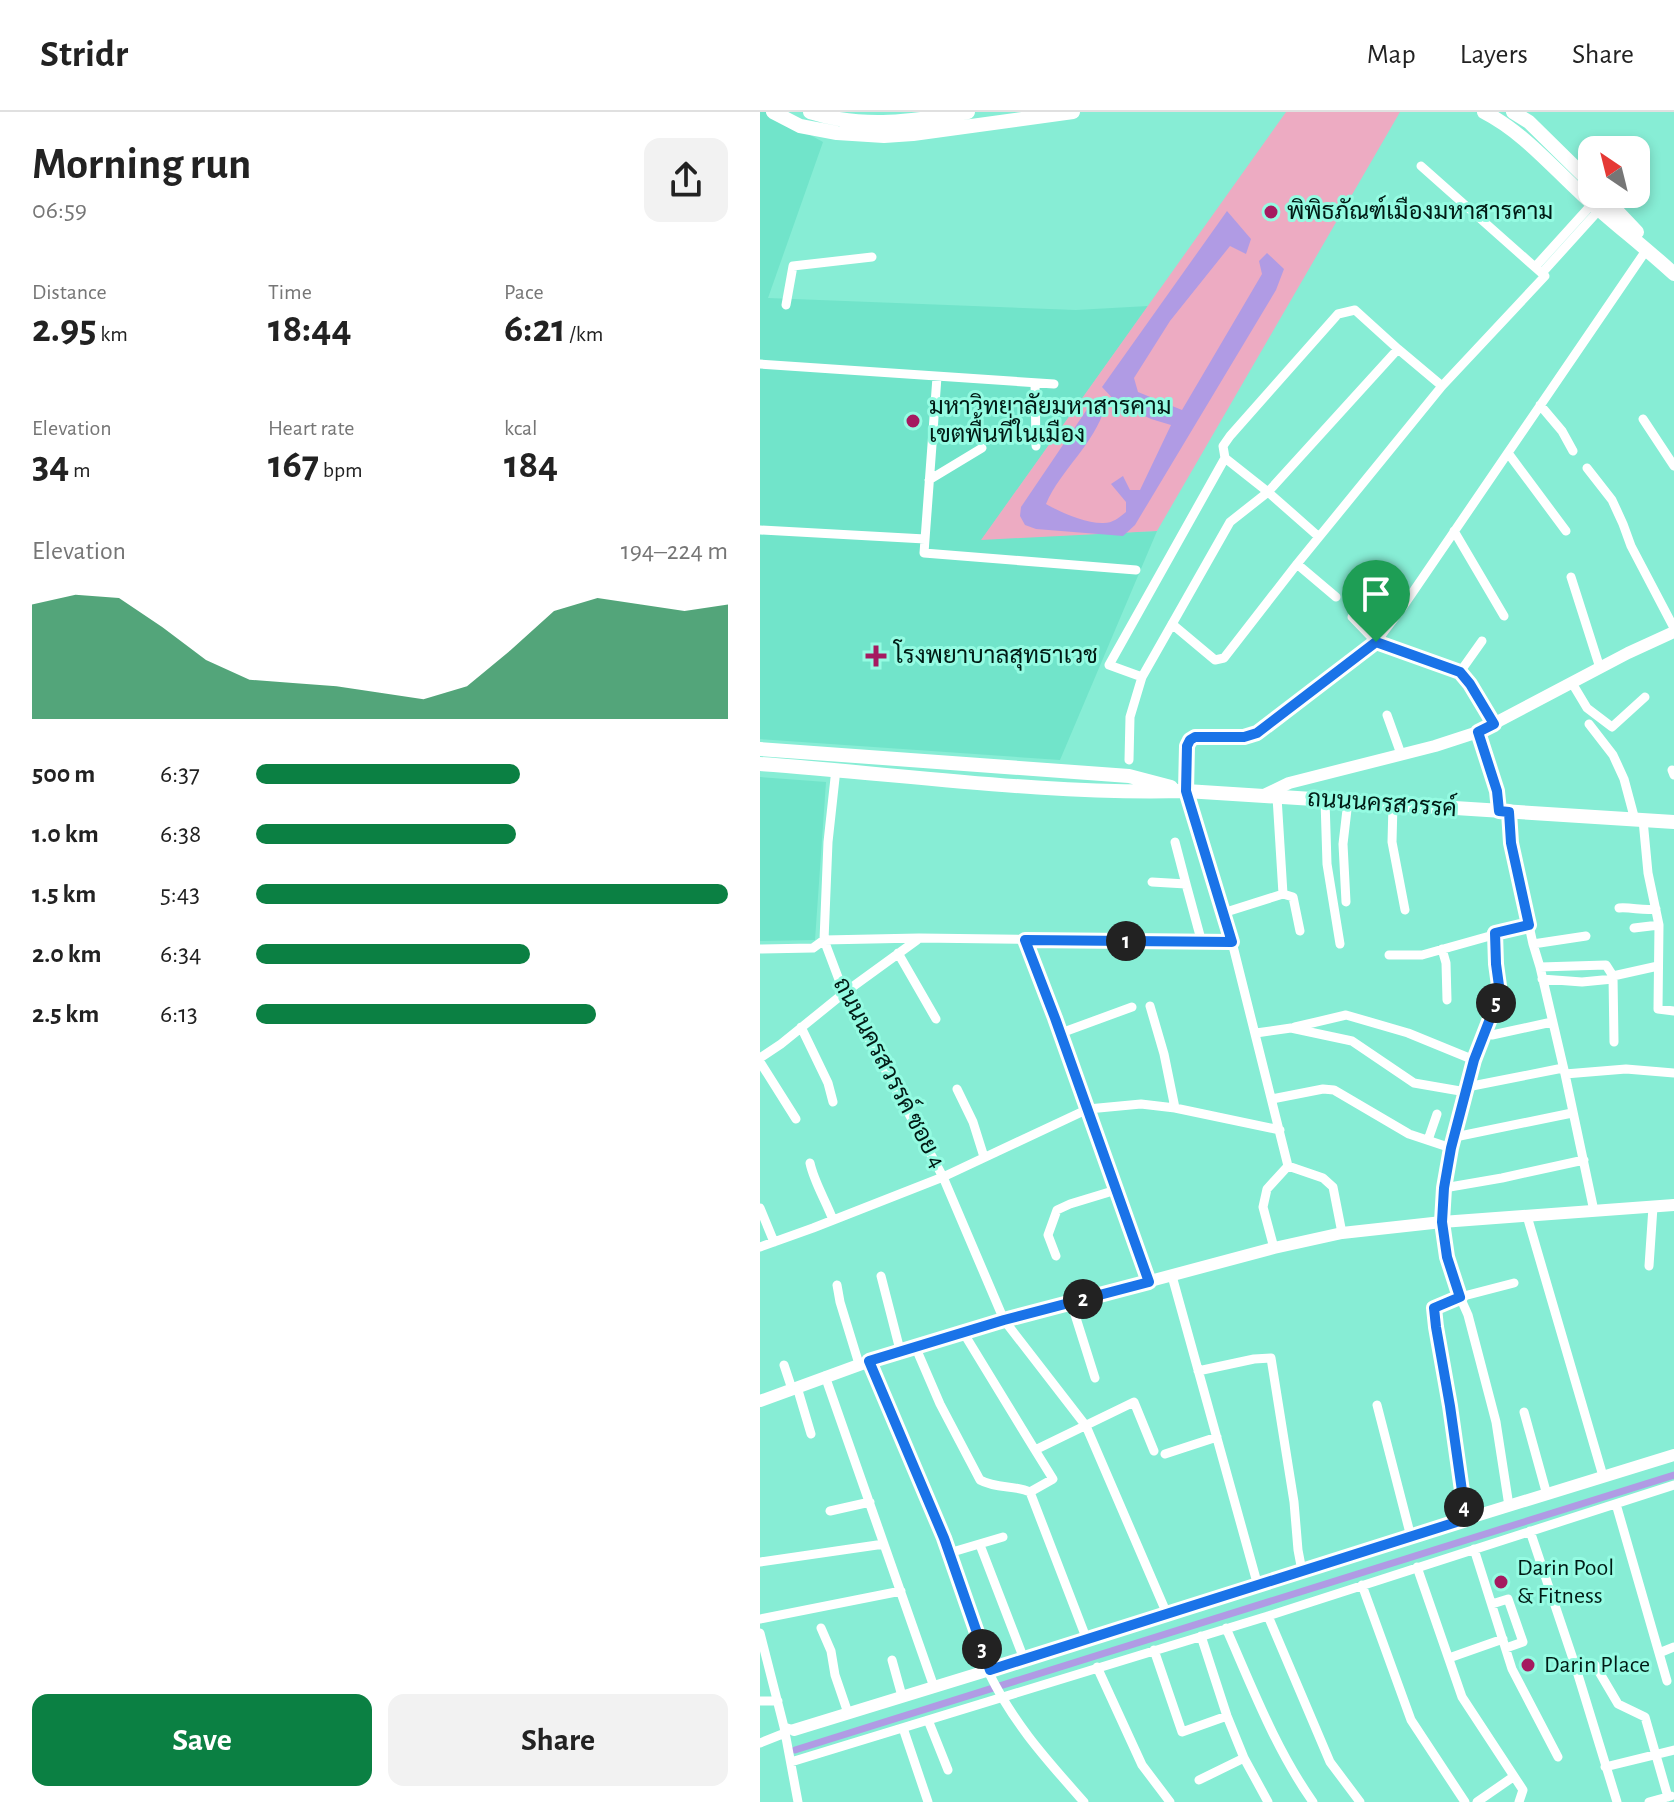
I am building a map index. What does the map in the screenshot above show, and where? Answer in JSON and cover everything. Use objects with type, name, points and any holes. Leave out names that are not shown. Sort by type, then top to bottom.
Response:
[{"type":"main road","points":[[773,112],[800,126],[837,133],[884,136],[1064,113]]},
{"type":"main road","points":[[810,112],[858,123],[920,120],[968,112]]},
{"type":"main road","points":[[1484,112],[1496,118],[1578,183]]},
{"type":"main road","points":[[1513,112],[1529,122],[1578,178]]},
{"type":"main road","points":[[1610,208],[1635,228],[1647,249],[1674,274]]},
{"type":"main road","name":"ถนนนครสวรรค์","points":[[760,749],[1138,777],[1186,791]]},
{"type":"main road","name":"ถนนนครสวรรค์","points":[[760,764],[1052,788],[1136,793],[1186,791],[1674,822]]},
{"type":"main road","points":[[1136,793],[1138,777]]},
{"type":"street","points":[[1172,624],[1215,660],[1224,658],[1442,386],[1545,276],[1421,166]]},
{"type":"street","points":[[1538,270],[1583,208]]},
{"type":"street","points":[[1288,1166],[1232,942],[1186,791],[1187,746],[1195,737],[1244,737],[1257,733],[1376,642],[1647,249]]},
{"type":"street","points":[[786,305],[793,266],[872,257]]},
{"type":"street","points":[[1142,677],[1109,665],[1225,458],[1223,446],[1338,314],[1355,310],[1442,386]]},
{"type":"street","points":[[1129,760],[1130,717],[1142,677],[1230,522],[1268,492],[1398,349]]},
{"type":"street","points":[[760,364],[1054,384]]},
{"type":"street","points":[[937,377],[924,553],[1136,570]]},
{"type":"street","points":[[1035,383],[1036,446]]},
{"type":"street","points":[[1540,405],[1562,431],[1573,451]]},
{"type":"street","points":[[1643,419],[1674,466]]},
{"type":"street","points":[[929,480],[982,448]]},
{"type":"street","points":[[1508,453],[1566,531]]},
{"type":"street","points":[[1225,458],[1319,537]]},
{"type":"street","points":[[1283,894],[1270,797],[1289,783],[1478,732],[1674,630],[1631,546],[1612,500],[1587,468]]},
{"type":"street","points":[[760,530],[925,539]]},
{"type":"street","points":[[1454,531],[1504,616]]},
{"type":"street","points":[[1297,564],[1336,597]]},
{"type":"street","points":[[1571,577],[1600,668]]},
{"type":"street","points":[[1352,617],[1376,642],[1460,672],[1494,724]]},
{"type":"street","points":[[1460,672],[1482,641]]},
{"type":"street","points":[[1572,683],[1587,708],[1612,727],[1645,697]]},
{"type":"street","points":[[1387,715],[1401,754]]},
{"type":"street","points":[[1589,724],[1613,755],[1639,820],[1659,925],[1658,1009],[1674,1011]]},
{"type":"street","points":[[1478,732],[1504,812],[1594,1211]]},
{"type":"street","name":"ถนนนครสวรรค์ ซอย 4","points":[[836,769],[828,842],[824,940],[844,993],[943,1177],[1004,1320],[1086,1426],[1167,1614]]},
{"type":"street","points":[[1325,800],[1327,864],[1340,944]]},
{"type":"street","points":[[1346,902],[1343,844],[1348,801]]},
{"type":"street","points":[[1393,804],[1392,842],[1405,910]]},
{"type":"street","points":[[1175,842],[1202,943]]},
{"type":"street","points":[[1152,882],[1186,884]]},
{"type":"street","points":[[1223,913],[1283,894],[1293,897],[1300,931]]},
{"type":"street","points":[[1619,908],[1656,909]]},
{"type":"street","points":[[1389,955],[1422,955],[1529,925]]},
{"type":"street","points":[[1634,928],[1659,925]]},
{"type":"street","points":[[1495,933],[1500,993],[1474,1060],[1451,1148],[1442,1222],[1447,1257],[1468,1315],[1496,1422],[1509,1506]]},
{"type":"street","points":[[1533,944],[1586,936]]},
{"type":"street","points":[[796,1119],[760,1060],[919,938]]},
{"type":"street","points":[[760,949],[813,948],[824,940],[919,938],[1232,942]]},
{"type":"street","points":[[1025,940],[1149,1282]]},
{"type":"street","points":[[1442,949],[1446,963],[1447,1000]]},
{"type":"street","points":[[898,953],[936,1019]]},
{"type":"street","points":[[1540,967],[1606,965],[1613,978],[1614,1042]]},
{"type":"street","points":[[1542,979],[1582,982],[1613,978],[1658,966]]},
{"type":"street","points":[[1150,1006],[1175,1108]]},
{"type":"street","points":[[1061,1033],[1132,1007]]},
{"type":"street","points":[[1256,1033],[1346,1015],[1408,1033],[1474,1060]]},
{"type":"street","points":[[1485,1033],[1492,1035],[1552,1022]]},
{"type":"street","points":[[801,1027],[828,1083],[833,1102]]},
{"type":"street","points":[[1291,1028],[1352,1041],[1414,1083],[1467,1089],[1564,1071],[1626,1069],[1674,1073]]},
{"type":"street","points":[[957,1089],[970,1115],[984,1157]]},
{"type":"street","points":[[1272,1099],[1323,1089],[1334,1090],[1409,1134],[1451,1148]]},
{"type":"street","points":[[760,1247],[943,1177],[1088,1109],[1141,1104],[1280,1130]]},
{"type":"street","points":[[1455,1137],[1572,1113]]},
{"type":"street","points":[[1428,1140],[1437,1114]]},
{"type":"street","points":[[1444,1188],[1584,1160]]},
{"type":"street","points":[[810,1163],[833,1220]]},
{"type":"street","points":[[1288,1166],[1323,1178],[1333,1187],[1342,1233]]},
{"type":"street","points":[[1274,1248],[1263,1207],[1267,1189],[1288,1166]]},
{"type":"street","points":[[1056,1256],[1048,1235],[1056,1212],[1070,1204],[1116,1190]]},
{"type":"street","points":[[760,1401],[900,1350],[1274,1248],[1342,1233],[1442,1222],[1674,1205]]},
{"type":"street","points":[[1649,1266],[1653,1207]]},
{"type":"street","points":[[760,1208],[774,1242]]},
{"type":"street","points":[[1527,1216],[1603,1476]]},
{"type":"street","points":[[881,1276],[900,1350]]},
{"type":"street","points":[[1172,1276],[1258,1586]]},
{"type":"street","points":[[1466,1519],[1434,1308],[1460,1297],[1514,1283]]},
{"type":"street","points":[[837,1285],[840,1302],[864,1362],[930,1502],[1001,1698],[1032,1744],[1084,1802]]},
{"type":"street","points":[[1071,1302],[1095,1378]]},
{"type":"street","points":[[963,1332],[1053,1479],[1030,1492]]},
{"type":"street","points":[[915,1346],[940,1404],[980,1480],[990,1485],[1030,1492],[1087,1640]]},
{"type":"street","points":[[1198,1371],[1271,1358],[1302,1571]]},
{"type":"street","points":[[784,1365],[811,1434]]},
{"type":"street","points":[[825,1376],[934,1687]]},
{"type":"street","points":[[1035,1450],[1134,1402],[1154,1451]]},
{"type":"street","points":[[1377,1405],[1411,1537]]},
{"type":"street","points":[[1524,1412],[1547,1495]]},
{"type":"street","points":[[1165,1454],[1217,1437]]},
{"type":"street","points":[[760,1743],[788,1730],[1087,1640],[1674,1455]]},
{"type":"street","points":[[791,1762],[1268,1616],[1674,1485]]},
{"type":"street","points":[[830,1511],[870,1502]]},
{"type":"street","points":[[1616,1504],[1667,1681]]},
{"type":"street","points":[[1530,1531],[1617,1802]]},
{"type":"street","points":[[949,1553],[1003,1537]]},
{"type":"street","points":[[760,1562],[884,1544]]},
{"type":"street","points":[[980,1545],[1024,1659]]},
{"type":"street","points":[[1474,1549],[1512,1669],[1558,1757]]},
{"type":"street","points":[[1417,1567],[1462,1697],[1523,1790],[1519,1802]]},
{"type":"street","points":[[1362,1585],[1411,1720],[1465,1802]]},
{"type":"street","points":[[760,1619],[901,1591]]},
{"type":"street","points":[[1449,1658],[1504,1643],[1523,1642],[1508,1599],[1492,1604]]},
{"type":"street","points":[[1268,1616],[1330,1762],[1360,1802]]},
{"type":"street","points":[[821,1628],[831,1651],[835,1675],[848,1713]]},
{"type":"street","points":[[1226,1628],[1254,1693],[1297,1779],[1313,1802]]},
{"type":"street","points":[[760,1633],[788,1730],[798,1802]]},
{"type":"street","points":[[1201,1636],[1227,1716],[1267,1802]]},
{"type":"street","points":[[1659,1653],[1674,1647]]},
{"type":"street","points":[[1154,1650],[1182,1732],[1227,1716]]},
{"type":"street","points":[[892,1660],[902,1696]]},
{"type":"street","points":[[1575,1665],[1595,1665],[1618,1704],[1643,1715],[1671,1796],[1649,1802]]},
{"type":"street","points":[[1097,1667],[1142,1765],[1170,1802]]},
{"type":"street","points":[[760,1701],[778,1701]]},
{"type":"street","points":[[928,1720],[948,1770]]},
{"type":"street","points":[[903,1728],[928,1802]]},
{"type":"street","points":[[1605,1767],[1674,1750]]},
{"type":"street","points":[[1199,1780],[1244,1758]]},
{"type":"street","points":[[1477,1802],[1513,1777]]},
{"type":"shaded area","name":"มหาวิทยาลัยมหาสารคาม เขตพื้นที่ในเมือง","points":[[760,112],[768,112],[823,142],[768,298],[1076,310],[1148,306],[982,539],[1157,531],[1060,760],[760,739]]},
{"type":"shaded area","points":[[1286,112],[1400,112],[1157,531],[981,540]]},
{"type":"shaded area","points":[[1227,211],[1251,239],[1246,254],[1230,246],[1170,321],[1134,378],[1138,392],[1182,410],[1262,274],[1259,261],[1267,253],[1284,269],[1276,290],[1135,525],[1123,536],[1036,529],[1025,525],[1020,516],[1021,507],[1094,399],[1105,407],[1100,421],[1046,504],[1095,523],[1112,522],[1126,512],[1126,502],[1111,484],[1123,476],[1130,490],[1140,490],[1171,425],[1116,402],[1102,387]]},
{"type":"shaded area","points":[[760,777],[826,782],[815,940],[760,941]]},
{"type":"waterway","points":[[795,1750],[1674,1475]]},
{"type":"place","name":"พิพิธภัณฑ์เมืองมหาสารคาม","points":[[1271,212]]},
{"type":"place","name":"มหาวิทยาลัยมหาสารคาม เขตพื้นที่ในเมือง","points":[[913,421]]},
{"type":"place","name":"โรงพยาบาลสุทธาเวช","points":[[876,656]]},
{"type":"place","name":"Darin Pool & Fitness","points":[[1501,1582]]},
{"type":"place","name":"Darin Place","points":[[1528,1665]]},
{"type":"route","points":[[1376,642],[1460,672],[1494,724],[1478,732],[1497,791],[1499,811],[1509,812],[1511,843],[1529,925],[1495,933],[1500,993],[1474,1060],[1444,1188],[1442,1222],[1447,1257],[1460,1297],[1434,1308],[1466,1519],[990,1670],[944,1538],[869,1361],[1004,1320],[1149,1282],[1025,940],[1232,942],[1186,791],[1187,746],[1195,737],[1244,737],[1257,733],[1376,642]]}]
